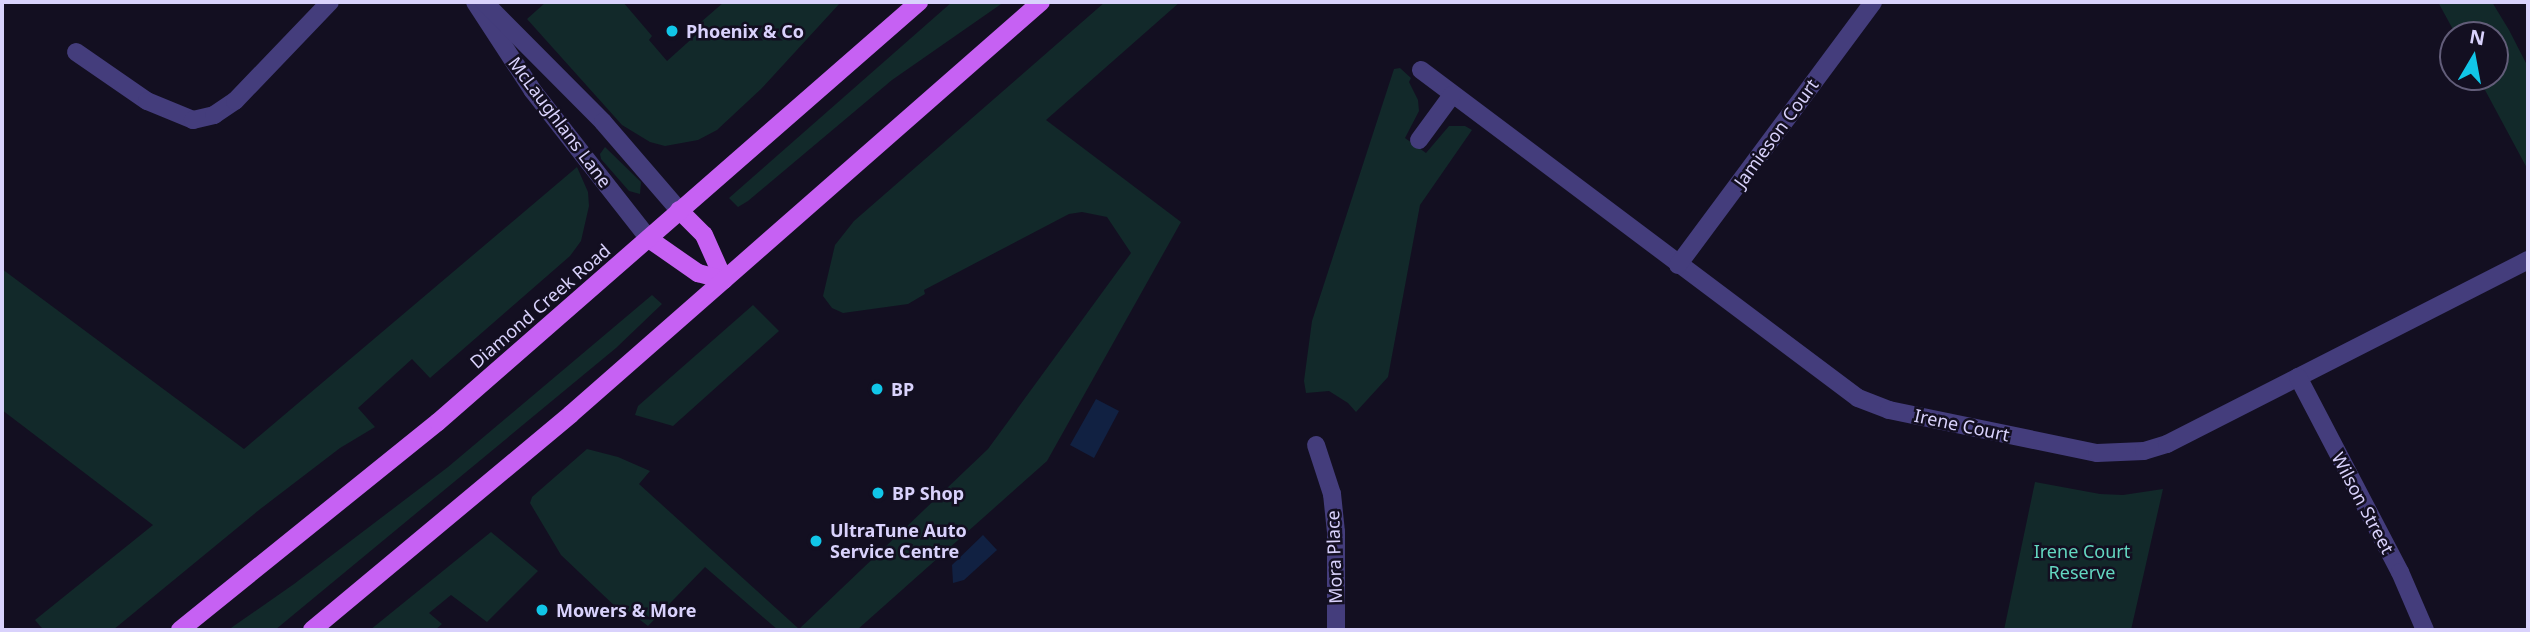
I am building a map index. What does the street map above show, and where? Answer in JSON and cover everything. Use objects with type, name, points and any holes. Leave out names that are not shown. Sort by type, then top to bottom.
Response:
[{"type":"main road","name":"Diamond Creek Road","points":[[180,630],[439,422],[919,2]]},
{"type":"main road","points":[[312,630],[550,432],[1041,2]]},
{"type":"main road","points":[[679,210],[704,235],[724,280]]},
{"type":"main road","points":[[649,239],[698,272],[724,280]]},
{"type":"street","points":[[76,52],[147,101],[193,120],[214,115],[235,101],[330,2]]},
{"type":"street","name":"McLaughlans Lane","points":[[475,2],[533,91],[649,239]]},
{"type":"street","name":"McLaughlans Lane","points":[[484,2],[603,122],[679,210]]},
{"type":"street","name":"Jamieson Court","points":[[1678,265],[1873,2]]},
{"type":"street","name":"Irene Court","points":[[1421,70],[1858,398],[1889,410],[2097,453],[2144,451],[2168,444],[2528,260]]},
{"type":"street","points":[[1419,140],[1452,94]]},
{"type":"street","name":"Wilson Street","points":[[2298,377],[2400,572],[2425,630]]},
{"type":"street","name":"Mora Place","points":[[1316,445],[1332,494],[1336,532],[1336,630]]},
{"type":"green space","points":[[546,2],[623,2],[652,36],[649,40],[667,61],[697,34],[693,29],[724,2],[841,2],[761,89],[717,130],[698,140],[665,146],[650,142],[622,125],[527,19]]},
{"type":"green space","points":[[952,2],[1004,2],[892,80],[748,201],[738,207],[729,198]]},
{"type":"green space","points":[[1105,2],[1180,2],[1046,120],[1181,222],[1047,461],[857,630],[778,630],[705,567],[648,626],[623,607],[619,610],[561,555],[530,503],[532,497],[587,449],[618,457],[650,471],[639,484],[799,629],[988,449],[1131,253],[1107,217],[1082,212],[1069,214],[924,290],[925,294],[908,304],[843,313],[832,308],[823,296],[835,245],[854,221]]},
{"type":"green space","points":[[2438,2],[2492,2],[2504,21],[2448,21]]},
{"type":"green space","points":[[2509,30],[2528,67],[2528,170],[2486,91],[2509,91]]},
{"type":"green space","points":[[1400,68],[1411,78],[1409,82],[1418,100],[1419,111],[1405,138],[1426,153],[1449,126],[1465,126],[1472,130],[1420,205],[1388,377],[1356,412],[1348,403],[1329,391],[1306,393],[1304,381],[1312,321],[1394,69]]},
{"type":"green space","points":[[605,147],[641,182],[640,194],[629,191],[601,159],[600,154]]},
{"type":"green space","points":[[577,167],[588,192],[589,206],[581,241],[570,256],[430,378],[412,359],[358,408],[375,427],[340,448],[259,510],[113,630],[44,630],[40,626],[35,620],[153,525],[2,410],[2,269],[244,449]]},
{"type":"green space","points":[[652,295],[662,304],[616,348],[275,630],[228,630],[294,584],[448,467]]},
{"type":"green space","points":[[753,305],[779,331],[673,426],[635,415],[638,406]]},
{"type":"green space","name":"Irene Court Reserve","points":[[2035,482],[2100,494],[2123,495],[2163,489],[2131,630],[2004,630]]},
{"type":"green space","points":[[491,532],[538,571],[487,622],[451,595],[429,613],[442,624],[435,630],[370,630]]},
{"type":"water","points":[[1096,399],[1119,411],[1094,458],[1070,445]]},
{"type":"water","points":[[983,535],[997,550],[964,580],[953,583],[952,565]]},
{"type":"place","name":"Phoenix & Co","points":[[672,31]]},
{"type":"place","name":"BP","points":[[877,389]]},
{"type":"place","name":"BP Shop","points":[[878,493]]},
{"type":"place","name":"UltraTune Auto Service Centre","points":[[816,541]]},
{"type":"place","name":"Mowers & More","points":[[542,610]]}]
